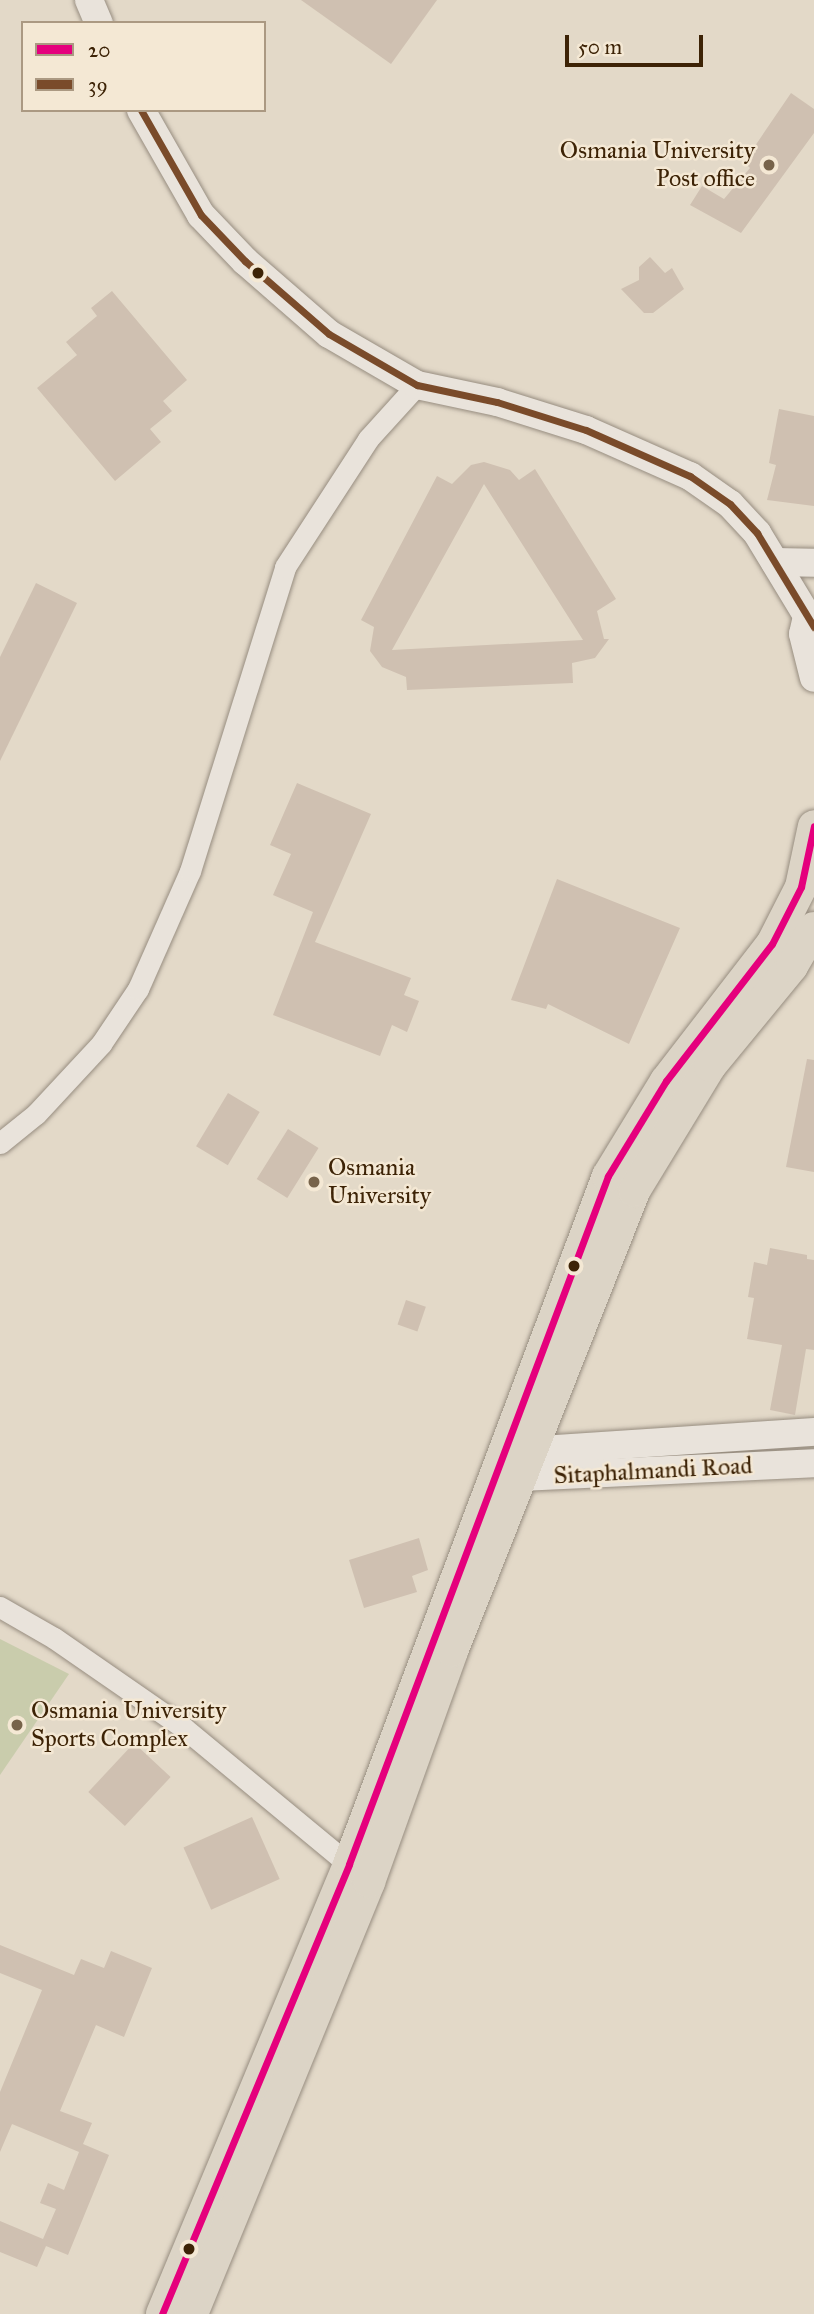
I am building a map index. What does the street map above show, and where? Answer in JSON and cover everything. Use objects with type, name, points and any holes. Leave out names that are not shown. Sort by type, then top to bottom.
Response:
[{"type":"main road","points":[[89,0],[98,21]]},
{"type":"main road","points":[[142,112],[201,215],[245,261],[329,334],[417,385],[497,402],[586,430],[690,475],[730,504],[775,562],[810,624],[803,634],[814,678]]},
{"type":"main road","points":[[775,562],[814,563]]},
{"type":"main road","points":[[192,2314],[359,1873],[496,1465],[608,1176],[666,1081],[772,944],[801,887],[814,826]]},
{"type":"main road","points":[[162,2314],[359,1873],[453,1651],[634,1191],[710,1066],[792,965],[814,928]]},
{"type":"main road","name":"Sitaphalmandi Road","points":[[528,1464],[814,1432]]},
{"type":"main road","name":"Sitaphalmandi Road","points":[[496,1465],[814,1463]]},
{"type":"street","points":[[0,1143],[36,1114],[101,1044],[138,989],[190,872],[285,567],[368,439],[417,385]]},
{"type":"street","points":[[0,1607],[54,1638],[184,1728],[359,1873]]},
{"type":"green space","name":"Osmania University Sports Complex","points":[[0,1639],[69,1674],[0,1775]]},
{"type":"building","points":[[301,0],[437,0],[391,64]]},
{"type":"building","name":"Osmania University Post office","points":[[791,93],[814,109],[814,133],[741,233],[690,205],[702,186],[724,199],[750,168],[744,162]]},
{"type":"building","points":[[650,257],[665,273],[672,268],[684,289],[653,313],[644,313],[621,289],[639,280],[639,267]]},
{"type":"building","points":[[112,291],[187,380],[163,401],[172,411],[150,429],[161,442],[115,481],[37,388],[77,355],[66,342],[97,316],[91,308]]},
{"type":"building","points":[[779,409],[814,416],[814,506],[767,500],[776,465],[769,463]]},
{"type":"building","points":[[484,462],[510,470],[519,480],[535,469],[616,599],[597,611],[604,639],[609,639],[595,658],[572,663],[573,683],[407,690],[406,677],[382,667],[370,651],[374,627],[361,620],[437,476],[452,484],[471,465]],"holes":[[[484,484],[583,640],[392,650]]]},
{"type":"building","points":[[36,583],[77,603],[0,761],[0,657]]},
{"type":"building","points":[[297,783],[371,814],[315,942],[411,978],[404,995],[419,1001],[407,1032],[392,1025],[380,1056],[273,1015],[313,912],[273,895],[291,854],[270,845]]},
{"type":"building","points":[[557,879],[680,928],[629,1044],[548,1004],[546,1009],[511,1000]]},
{"type":"building","points":[[807,1059],[814,1060],[814,1172],[786,1167]]},
{"type":"building","points":[[228,1093],[260,1112],[228,1165],[196,1146]]},
{"type":"building","points":[[288,1129],[319,1148],[287,1198],[257,1179]]},
{"type":"building","points":[[770,1248],[807,1255],[807,1259],[814,1260],[814,1350],[806,1349],[795,1415],[770,1410],[782,1345],[747,1339],[754,1298],[748,1297],[754,1262],[767,1265]]},
{"type":"building","points":[[406,1300],[426,1307],[417,1331],[398,1325]]},
{"type":"building","points":[[419,1538],[428,1570],[412,1576],[417,1592],[364,1608],[349,1560]]},
{"type":"building","points":[[134,1743],[171,1777],[125,1826],[88,1792]]},
{"type":"building","points":[[252,1817],[280,1879],[211,1910],[183,1848]]},
{"type":"building","points":[[0,1945],[74,1975],[81,1959],[104,1968],[111,1951],[152,1968],[124,2037],[96,2025],[60,2111],[92,2123],[83,2144],[109,2155],[68,2255],[46,2246],[37,2267],[0,2252],[0,2221],[43,2239],[56,2209],[40,2203],[48,2183],[64,2190],[79,2152],[12,2124],[0,2152],[0,2092],[42,1990],[0,1973]]},
{"type":"transit line","name":"39","points":[[142,112],[201,215],[245,261],[329,334],[417,385],[497,402],[586,430],[690,476],[730,504],[757,533],[814,627]]},
{"type":"transit line","name":"20","points":[[162,2314],[349,1864],[608,1176],[666,1081],[772,944],[801,887],[814,826]]},
{"type":"place","name":"Osmania University Post office","points":[[769,165]]},
{"type":"place","name":"Osmania University","points":[[314,1182]]},
{"type":"place","name":"Osmania University Sports Complex","points":[[17,1725]]}]
